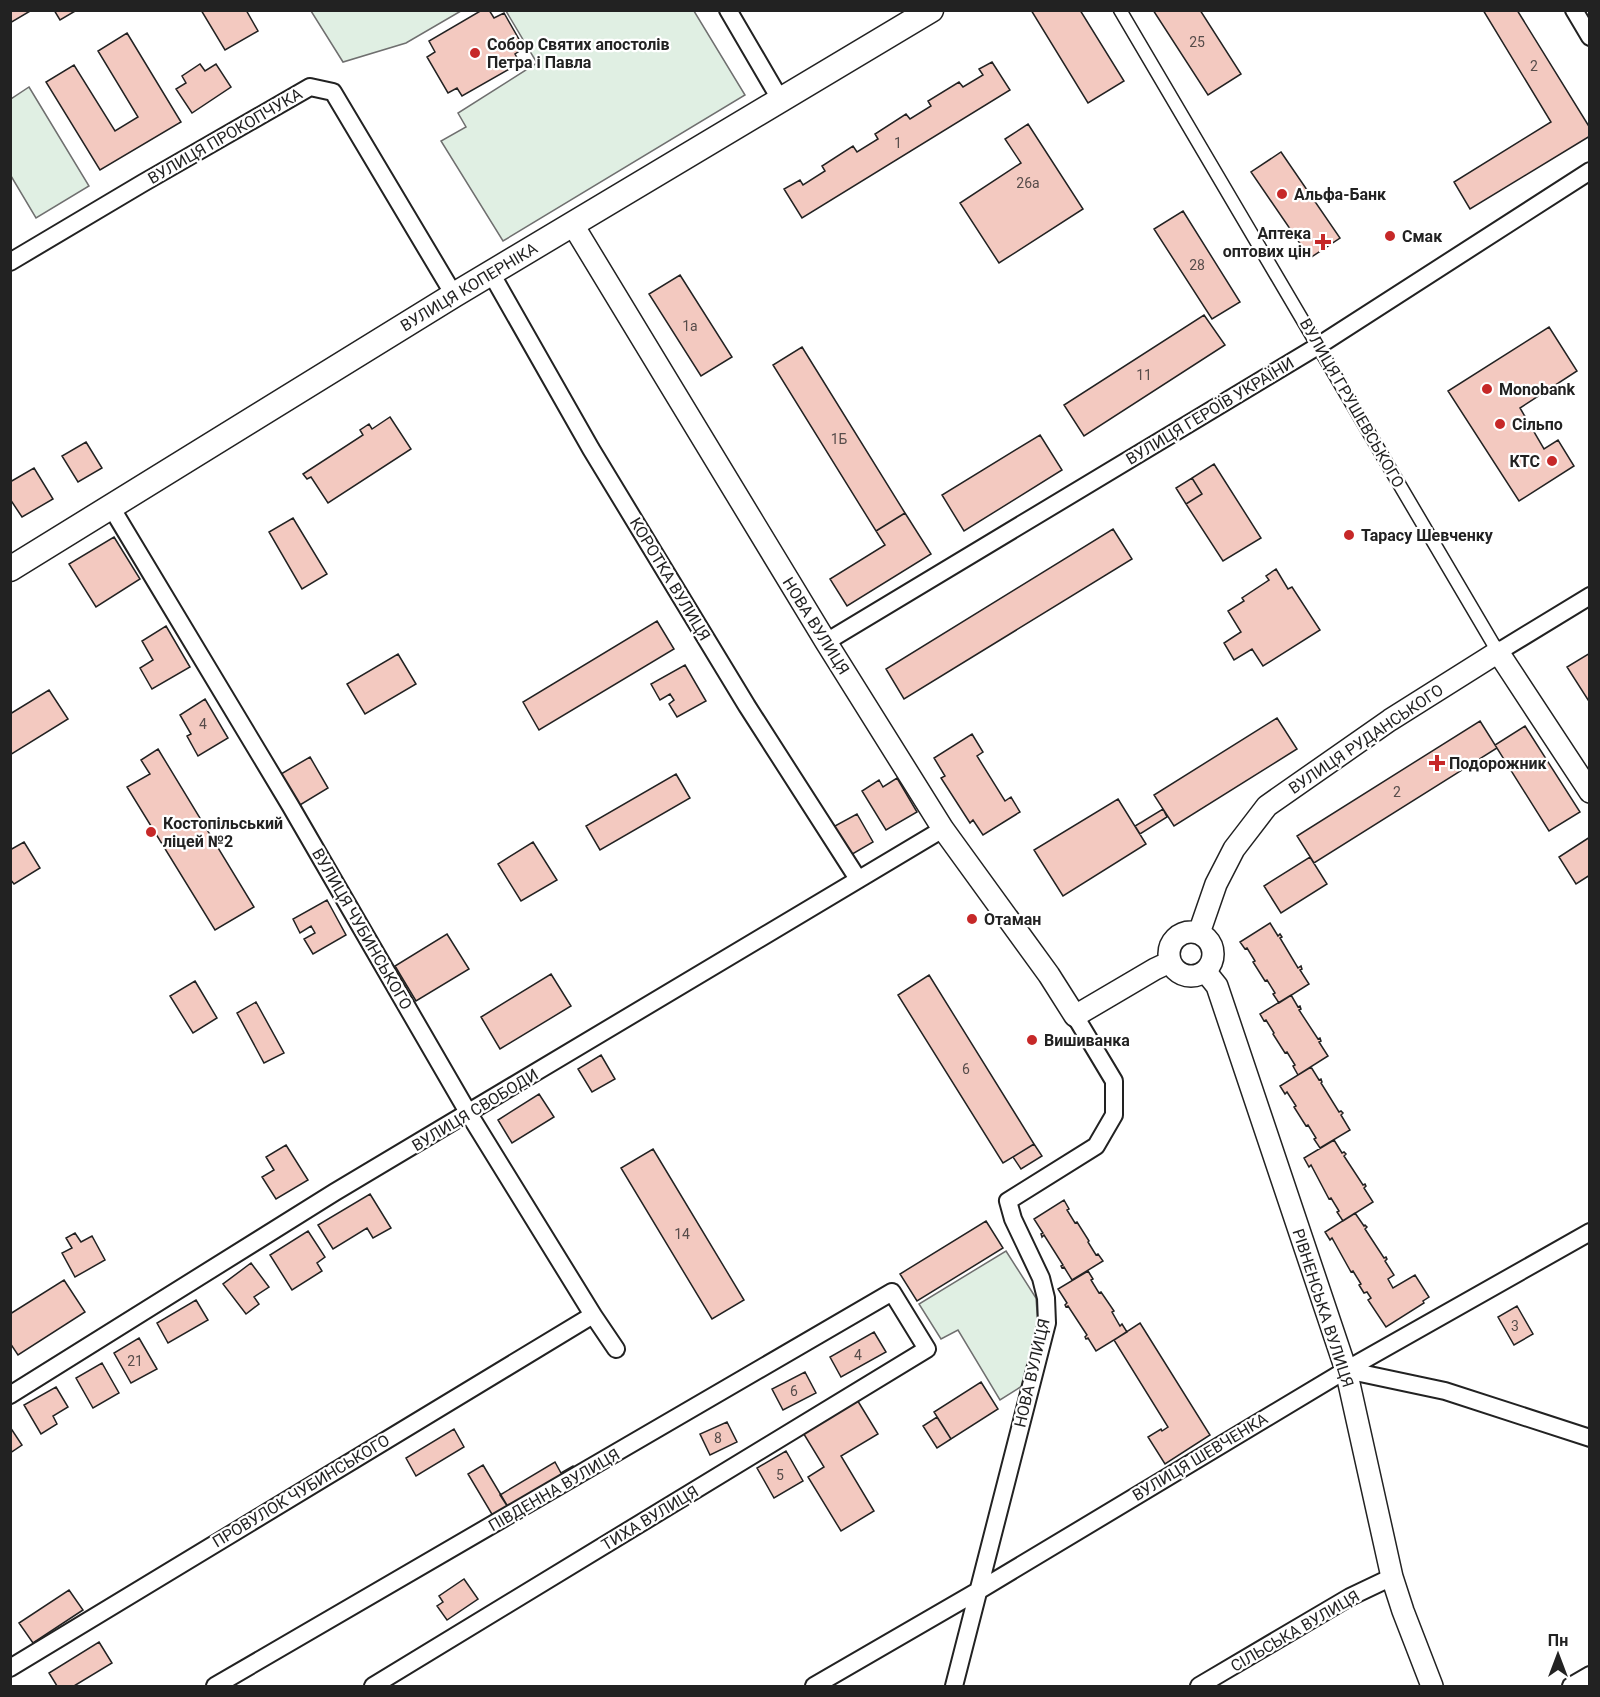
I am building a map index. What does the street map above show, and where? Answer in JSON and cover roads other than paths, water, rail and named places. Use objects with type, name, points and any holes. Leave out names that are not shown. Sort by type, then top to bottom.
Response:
[{"type":"main road","name":"ВУЛИЦЯ КОПЕРНІКА","points":[[10,569],[454,295],[931,10]]},
{"type":"street","points":[[728,10],[780,99]]},
{"type":"street","name":"ВУЛИЦЯ ГРУШЕВСЬКОГО","points":[[1120,10],[1498,652],[1590,792]]},
{"type":"street","points":[[1574,10],[1590,37]]},
{"type":"street","name":"ВУЛИЦЯ ПРОКОПЧУКА","points":[[10,262],[310,87],[333,92],[454,295]]},
{"type":"street","name":"ВУЛИЦЯ ГЕРОЇВ УКРАЇНИ","points":[[825,642],[1318,346],[1590,171]]},
{"type":"street","name":"НОВА ВУЛИЦЯ","points":[[573,225],[825,642],[943,829],[1049,975],[1114,1081],[1114,1114],[1096,1146],[1008,1201],[1013,1219],[1041,1278],[1046,1298],[1047,1323],[954,1686]]},
{"type":"street","name":"КОРОТКА ВУЛИЦЯ","points":[[491,273],[591,448],[735,687],[858,879]]},
{"type":"street","name":"ВУЛИЦЯ ЧУБИНСЬКОГО","points":[[111,507],[290,805],[469,1114],[615,1349]]},
{"type":"street","name":"ВУЛИЦЯ РУДАНСЬКОГО","points":[[1199,933],[1216,884],[1234,849],[1267,806],[1390,720],[1590,596]]},
{"type":"street","name":"ВУЛИЦЯ СВОБОДИ","points":[[10,1395],[315,1205],[943,829]]},
{"type":"street","points":[[1185,932],[1199,933],[1210,943],[1213,958],[1210,965],[1198,975],[1183,975],[1170,962],[1168,953],[1170,946],[1173,940],[1185,932]]},
{"type":"street","points":[[1075,1016],[1170,962]]},
{"type":"street","name":"РІВНЕНСЬКА ВУЛИЦЯ","points":[[1204,971],[1217,986],[1346,1370],[1392,1577],[1432,1686]]},
{"type":"street","name":"ВУЛИЦЯ ШЕВЧЕНКА","points":[[814,1686],[978,1591],[1346,1370],[1590,1232]]},
{"type":"street","name":"ТИХА ВУЛИЦЯ","points":[[373,1686],[927,1349],[892,1292]]},
{"type":"street","name":"ПІВДЕННА ВУЛИЦЯ","points":[[215,1686],[892,1292]]},
{"type":"street","name":"ПРОВУЛОК ЧУБИНСЬКОГО","points":[[10,1668],[593,1315]]},
{"type":"street","points":[[1346,1370],[1445,1391],[1590,1438]]},
{"type":"street","name":"СІЛЬСЬКА ВУЛИЦЯ","points":[[1199,1686],[1350,1597],[1392,1577]]},
{"type":"street","points":[[1570,1686],[1590,1675]]},
{"type":"place","name":"Собор Святих апостолів Петра і Павла","points":[[475,53]]},
{"type":"place","name":"Альфа-Банк","points":[[1282,194]]},
{"type":"place","name":"Смак","points":[[1390,236]]},
{"type":"place","name":"Аптека оптових цін","points":[[1323,242]]},
{"type":"place","name":"Monobank","points":[[1487,389]]},
{"type":"place","name":"Сільпо","points":[[1500,424]]},
{"type":"place","name":"КТС","points":[[1552,461]]},
{"type":"place","name":"Тарасу Шевченку","points":[[1349,535]]},
{"type":"place","name":"Подорожник","points":[[1437,763]]},
{"type":"place","name":"Костопільський ліцей №2","points":[[151,832]]},
{"type":"place","name":"Отаман","points":[[972,919]]},
{"type":"place","name":"Вишиванка","points":[[1032,1040]]}]
